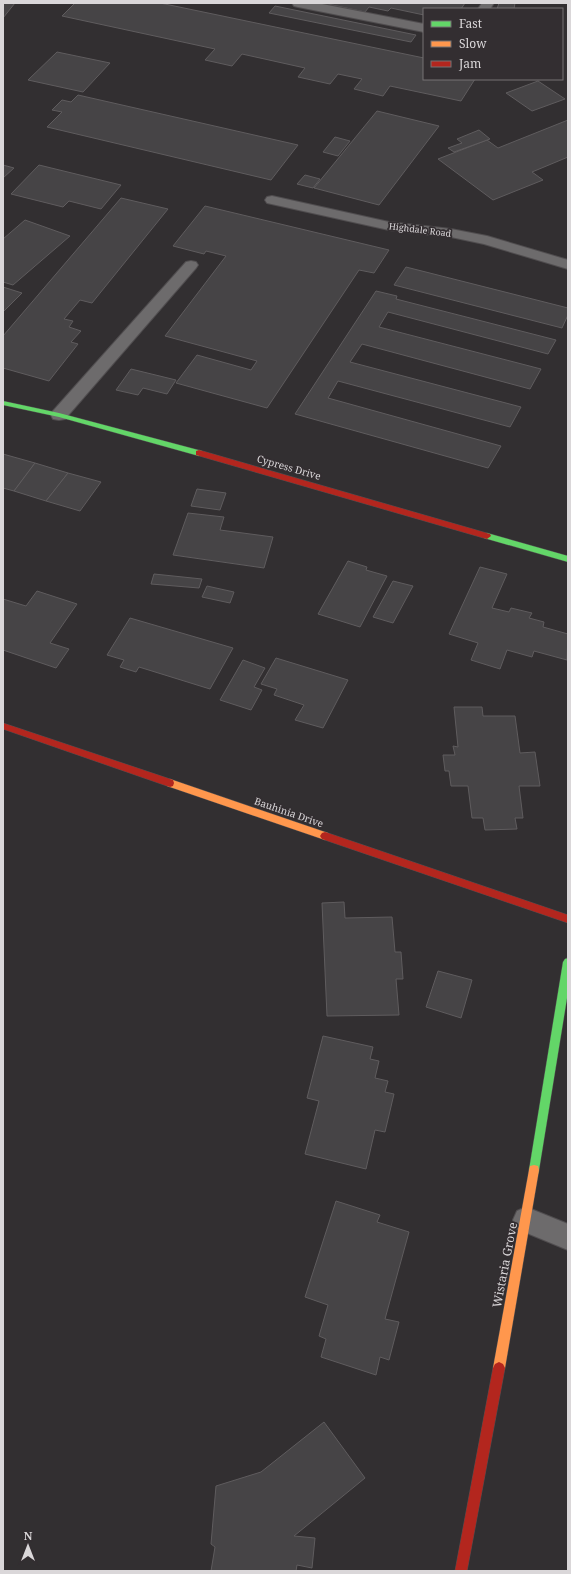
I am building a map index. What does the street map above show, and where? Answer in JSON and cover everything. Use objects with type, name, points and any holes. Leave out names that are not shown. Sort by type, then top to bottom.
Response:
[{"type":"street","name":"Cypress Drive","points":[[3,403],[58,415],[264,471],[568,559]]},
{"type":"street","name":"Bauhinia Drive","points":[[3,726],[568,918]]},
{"type":"street","name":"Wistaria Grove","points":[[461,1571],[526,1220],[568,962]]},
{"type":"street","points":[[526,1220],[568,1237]]},
{"type":"lane","points":[[298,3],[423,28]]},
{"type":"lane","name":"Highdale Road","points":[[272,200],[388,226],[451,233],[487,240],[568,265]]},
{"type":"lane","points":[[58,415],[191,265]]},
{"type":"building","points":[[3,3],[15,3],[3,18]]},
{"type":"building","points":[[75,3],[160,3],[423,58],[423,80],[474,80],[461,101],[390,86],[383,96],[354,89],[362,79],[338,74],[330,84],[298,77],[305,68],[242,54],[232,66],[205,60],[215,49],[62,16]]},
{"type":"building","points":[[323,3],[465,3],[462,8],[423,8],[423,15],[391,8],[388,11],[369,7],[365,12]]},
{"type":"building","points":[[499,3],[515,3],[514,8],[497,8]]},
{"type":"building","points":[[275,6],[416,35],[411,42],[269,13]]},
{"type":"building","points":[[57,52],[110,63],[83,92],[28,80]]},
{"type":"building","points":[[538,81],[565,99],[532,111],[506,93]]},
{"type":"building","points":[[78,95],[298,145],[271,180],[47,127],[62,112],[52,110],[62,100],[71,102]]},
{"type":"building","points":[[377,111],[439,126],[379,205],[314,188]]},
{"type":"building","points":[[568,120],[568,157],[532,172],[543,180],[493,200],[438,159],[487,140],[498,148]]},
{"type":"building","points":[[479,130],[490,139],[454,152],[448,148],[462,143],[457,139]]},
{"type":"building","points":[[335,137],[350,141],[338,156],[323,152]]},
{"type":"building","points":[[3,165],[14,168],[3,178]]},
{"type":"building","points":[[39,165],[121,185],[101,209],[69,201],[63,207],[11,194]]},
{"type":"building","points":[[305,175],[320,179],[313,188],[297,184]]},
{"type":"building","points":[[121,198],[168,209],[92,303],[80,300],[64,319],[73,321],[69,327],[81,331],[71,342],[78,344],[49,381],[3,368],[3,336]]},
{"type":"building","points":[[205,206],[389,250],[374,273],[359,270],[267,408],[176,383],[197,355],[251,370],[257,361],[165,336],[226,256],[206,251],[204,254],[173,246]]},
{"type":"building","points":[[25,220],[70,236],[13,285],[3,282],[3,239]]},
{"type":"building","points":[[406,267],[568,308],[568,315],[562,328],[394,285]]},
{"type":"building","points":[[3,287],[22,293],[3,312]]},
{"type":"building","points":[[376,291],[397,296],[396,299],[556,340],[548,354],[388,312],[379,327],[541,369],[530,389],[362,344],[350,362],[521,407],[510,427],[338,381],[328,398],[501,446],[488,468],[295,414]]},
{"type":"building","points":[[131,369],[176,380],[167,394],[143,388],[138,395],[116,390]]},
{"type":"building","points":[[3,454],[35,463],[14,491],[3,488]]},
{"type":"building","points":[[35,463],[68,473],[46,501],[14,491]]},
{"type":"building","points":[[68,473],[101,482],[80,511],[46,501]]},
{"type":"building","points":[[197,489],[226,493],[220,510],[191,506]]},
{"type":"building","points":[[188,513],[224,517],[220,530],[273,537],[264,568],[173,555]]},
{"type":"building","points":[[348,561],[367,567],[366,570],[387,576],[360,627],[318,614]]},
{"type":"building","points":[[480,567],[507,574],[492,608],[509,612],[511,608],[532,613],[529,618],[544,622],[543,627],[568,634],[567,660],[534,651],[532,657],[507,650],[500,669],[471,660],[478,643],[449,634]]},
{"type":"building","points":[[154,574],[202,579],[199,588],[151,584]]},
{"type":"building","points":[[393,581],[413,586],[393,623],[373,617]]},
{"type":"building","points":[[207,586],[234,592],[230,603],[202,597]]},
{"type":"building","points":[[37,591],[77,604],[50,643],[69,649],[56,668],[3,650],[3,599],[26,606]]},
{"type":"building","points":[[130,618],[233,648],[210,689],[139,667],[136,672],[120,667],[124,660],[107,655]]},
{"type":"building","points":[[276,658],[348,680],[323,728],[295,720],[304,705],[274,695],[277,689],[261,684]]},
{"type":"building","points":[[243,660],[265,668],[254,687],[262,690],[251,710],[220,700]]},
{"type":"building","points":[[454,707],[482,707],[483,716],[515,716],[520,753],[535,752],[540,786],[519,786],[523,818],[515,818],[517,829],[485,830],[483,818],[472,818],[468,786],[451,786],[449,771],[445,771],[443,755],[455,755],[453,746],[458,747]]},
{"type":"building","points":[[344,902],[345,918],[392,917],[395,952],[401,952],[403,979],[396,979],[399,1015],[327,1016],[322,903]]},
{"type":"building","points":[[438,971],[472,980],[461,1018],[426,1007]]},
{"type":"building","points":[[323,1036],[373,1047],[370,1059],[379,1061],[375,1078],[388,1081],[385,1092],[394,1094],[385,1132],[375,1130],[366,1169],[305,1154],[319,1101],[307,1098]]},
{"type":"building","points":[[336,1201],[380,1215],[377,1222],[409,1232],[385,1319],[399,1322],[389,1360],[380,1357],[376,1375],[321,1357],[326,1339],[319,1336],[328,1305],[305,1297]]},
{"type":"building","points":[[324,1422],[365,1478],[294,1536],[315,1538],[312,1568],[297,1565],[296,1571],[211,1571],[215,1547],[211,1544],[216,1486],[261,1472]]},
{"type":"traffic: fast","points":[[3,403],[59,415],[199,453]]},
{"type":"traffic: fast","points":[[487,536],[568,559]]},
{"type":"traffic: fast","points":[[534,1170],[568,962]]},
{"type":"traffic: slow","points":[[170,783],[325,836]]},
{"type":"traffic: slow","points":[[499,1368],[534,1170]]},
{"type":"traffic: jam","points":[[199,453],[487,536]]},
{"type":"traffic: jam","points":[[3,726],[170,783]]},
{"type":"traffic: jam","points":[[325,836],[568,919]]},
{"type":"traffic: jam","points":[[461,1571],[499,1368]]}]
